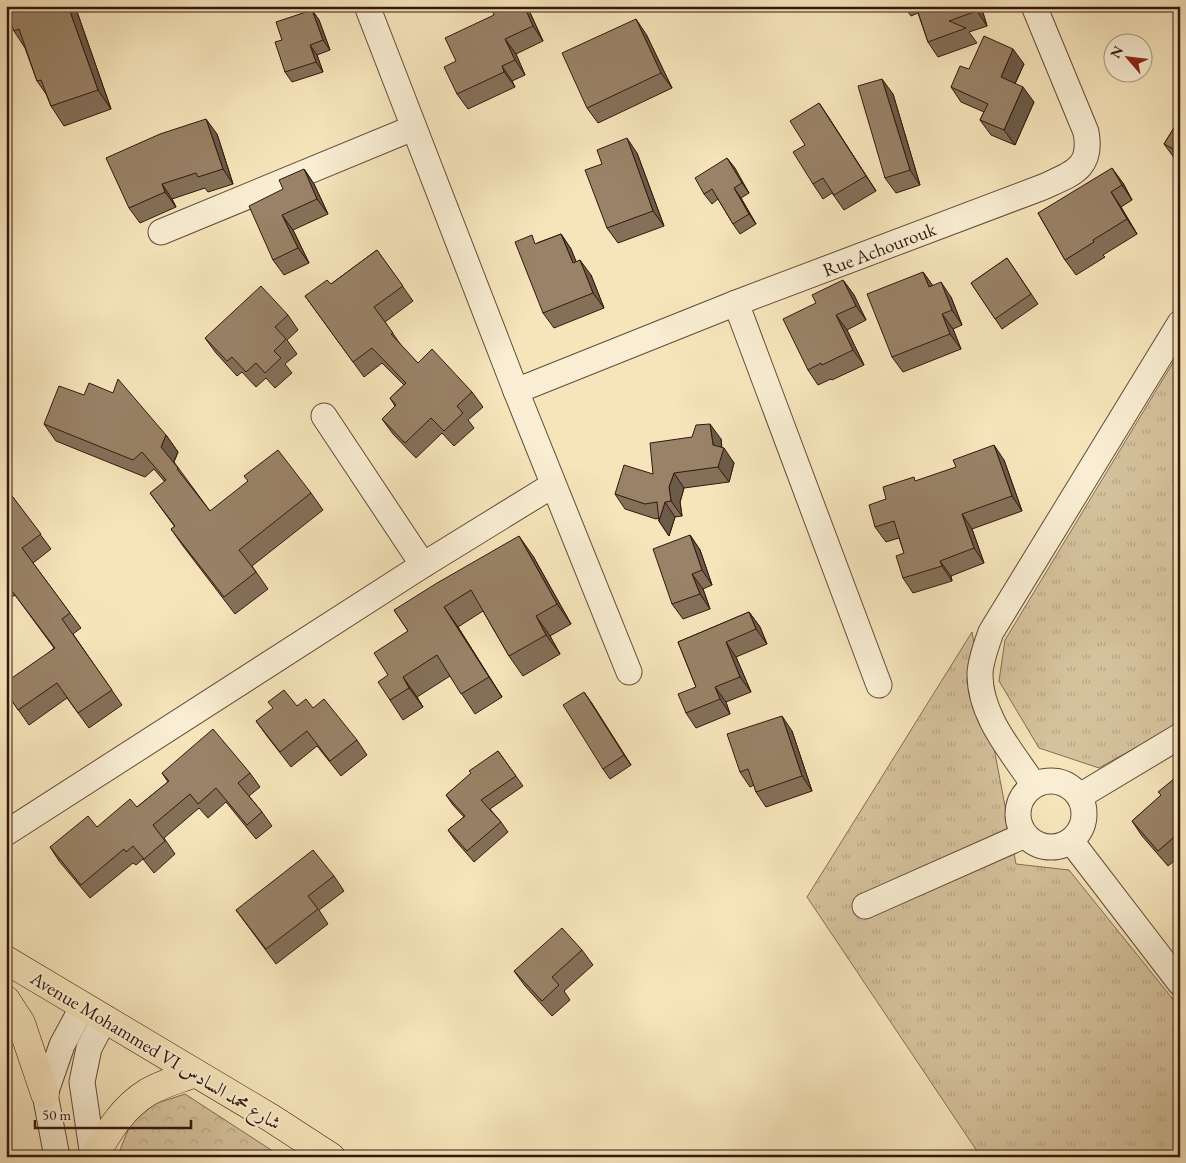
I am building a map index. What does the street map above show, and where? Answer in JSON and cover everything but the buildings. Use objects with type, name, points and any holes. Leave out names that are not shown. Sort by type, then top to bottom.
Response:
[{"type":"main road","name":"Avenue Mohammed VI شارع محمد السادس","points":[[6,960],[331,1157]]},
{"type":"main road","points":[[6,1000],[21,1023],[45,1094]]},
{"type":"main road","points":[[93,1157],[123,1113],[137,1099],[150,1091],[195,1073]]},
{"type":"street","points":[[367,6],[516,391],[630,672]]},
{"type":"street","name":"Rue Achourouk","points":[[516,391],[736,303],[1043,187],[1079,169],[1084,162],[1088,150],[1086,132],[1034,6]]},
{"type":"street","points":[[161,232],[414,128]]},
{"type":"street","points":[[736,303],[879,685]]},
{"type":"street","points":[[1034,785],[990,717],[982,694],[980,673],[983,653],[991,632],[1180,323]]},
{"type":"street","points":[[324,416],[423,565]]},
{"type":"street","points":[[6,833],[423,565],[554,485]]},
{"type":"street","points":[[1080,796],[1180,736]]},
{"type":"street","points":[[1047,781],[1061,782],[1073,788],[1080,796],[1085,810],[1084,822],[1079,833],[1063,846],[1053,848],[1034,843],[1025,835],[1020,827],[1018,815],[1020,804],[1025,793],[1034,785],[1047,781]]},
{"type":"street","points":[[865,906],[1025,835]]},
{"type":"street","points":[[1071,841],[1180,983]]},
{"type":"street","points":[[57,1157],[45,1094],[62,1045],[94,1012]]},
{"type":"street","points":[[93,1157],[82,1082],[90,1048],[94,1012]]},
{"type":"green space","points":[[1180,351],[1180,723],[1099,768],[1039,748],[999,681],[1005,640]]},
{"type":"green space","points":[[972,632],[1016,864],[1069,870],[1180,1008],[1180,1157],[981,1157],[807,897]]},
{"type":"green space","points":[[185,1094],[282,1157],[121,1157],[120,1150],[136,1110]]}]
